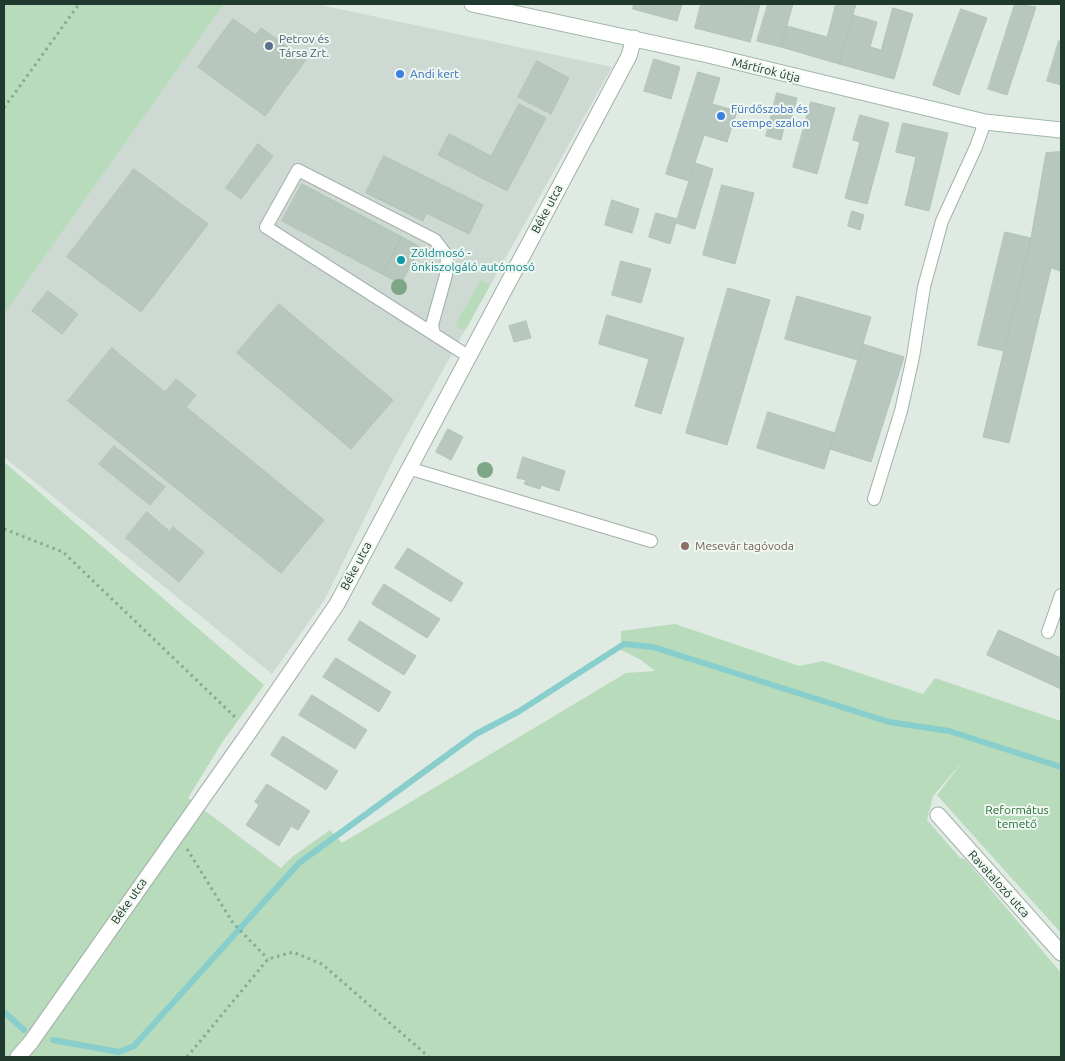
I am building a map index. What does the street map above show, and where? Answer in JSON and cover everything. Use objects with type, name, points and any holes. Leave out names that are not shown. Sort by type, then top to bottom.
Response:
[{"type":"street","name":"Mártírok útja","points":[[472,4],[634,38],[985,122],[1061,130]]},
{"type":"street","name":"Béke utca","points":[[18,1057],[31,1042],[250,732],[337,604],[629,56],[634,38]]},
{"type":"street","name":"Ravatalozó utca","points":[[938,816],[1061,953]]},
{"type":"lane","points":[[874,499],[901,410],[914,356],[924,287],[942,220],[976,147],[985,122]]},
{"type":"lane","points":[[434,334],[432,325],[446,275],[447,256],[435,240],[298,170],[266,227],[468,356]]},
{"type":"lane","points":[[408,468],[651,541]]},
{"type":"lane","points":[[1048,632],[1061,595]]},
{"type":"path","points":[[4,108],[79,4]]},
{"type":"path","points":[[4,529],[63,552],[250,732]]},
{"type":"path","points":[[177,834],[233,922],[268,959]]},
{"type":"path","points":[[187,1057],[268,959],[293,952],[322,964],[429,1057]]},
{"type":"shaded area","points":[[224,4],[316,4],[612,67],[395,456],[325,599],[272,674],[4,457],[4,314]]},
{"type":"green space","points":[[4,4],[224,4],[4,314]]},
{"type":"green space","points":[[481,280],[490,285],[466,329],[459,329],[456,323]]},
{"type":"green space","name":"Református temető","points":[[4,462],[264,685],[223,741],[188,798],[281,868],[292,857],[330,830],[342,843],[626,673],[655,671],[641,660],[621,650],[621,631],[675,624],[799,666],[823,661],[923,694],[935,678],[1061,721],[1061,933],[937,795],[963,761],[933,796],[927,820],[960,858],[965,859],[1061,973],[1061,1057],[4,1057]]},
{"type":"building","points":[[634,4],[682,4],[677,21],[633,9]]},
{"type":"building","points":[[701,4],[760,5],[750,42],[695,28]]},
{"type":"building","points":[[768,4],[793,4],[781,47],[757,41]]},
{"type":"building","points":[[836,4],[856,4],[839,64],[781,47],[787,26],[827,37]]},
{"type":"building","points":[[1015,4],[1036,7],[1007,95],[988,89]]},
{"type":"building","points":[[893,8],[913,14],[894,79],[839,64],[853,15],[877,22],[870,47],[881,50]]},
{"type":"building","points":[[961,9],[987,18],[959,95],[933,85]]},
{"type":"building","points":[[233,19],[256,35],[261,28],[306,60],[265,116],[198,67]]},
{"type":"building","points":[[1059,41],[1061,41],[1061,85],[1047,81]]},
{"type":"building","points":[[654,59],[680,67],[671,99],[644,91]]},
{"type":"building","points":[[537,61],[569,78],[551,114],[518,97]]},
{"type":"building","points":[[698,72],[720,78],[712,104],[737,111],[727,142],[704,135],[689,181],[666,174]]},
{"type":"building","points":[[777,93],[797,98],[790,124],[785,123],[781,140],[766,136]]},
{"type":"building","points":[[811,102],[835,108],[817,174],[793,167]]},
{"type":"building","points":[[519,104],[546,118],[507,191],[438,155],[449,134],[491,156]]},
{"type":"building","points":[[860,115],[889,123],[867,204],[845,198],[860,142],[853,140]]},
{"type":"building","points":[[903,123],[948,133],[929,211],[905,205],[916,157],[896,152]]},
{"type":"building","points":[[258,144],[273,156],[241,199],[226,188]]},
{"type":"building","points":[[1061,152],[1061,271],[1051,268],[1009,443],[983,437],[1031,238],[1046,153]]},
{"type":"building","points":[[384,156],[483,205],[469,234],[426,213],[423,221],[366,193]]},
{"type":"building","points":[[695,163],[713,169],[695,229],[676,223]]},
{"type":"building","points":[[134,169],[208,224],[141,312],[67,257]]},
{"type":"building","points":[[302,184],[402,237],[382,274],[282,221]]},
{"type":"building","points":[[722,185],[754,193],[735,264],[703,255]]},
{"type":"building","points":[[612,200],[639,209],[632,233],[605,225]]},
{"type":"building","points":[[852,211],[864,215],[860,230],[848,226]]},
{"type":"building","points":[[656,213],[677,219],[670,244],[649,237]]},
{"type":"building","points":[[1005,232],[1031,238],[1004,351],[978,345]]},
{"type":"building","name":"Zöldmosó - önkiszolgáló autómosó","points":[[402,237],[420,247],[401,284],[382,274]]},
{"type":"building","points":[[621,261],[651,269],[641,303],[612,295]]},
{"type":"building","points":[[728,288],[770,300],[727,445],[686,433]]},
{"type":"building","points":[[48,291],[78,314],[62,334],[32,311]]},
{"type":"building","points":[[797,296],[871,317],[858,360],[785,339]]},
{"type":"building","points":[[279,304],[393,400],[351,449],[237,353]]},
{"type":"building","points":[[607,315],[684,338],[661,414],[635,406],[649,359],[599,344]]},
{"type":"building","points":[[526,321],[531,338],[514,342],[509,326]]},
{"type":"building","points":[[863,344],[904,357],[871,462],[830,449]]},
{"type":"building","points":[[112,348],[165,392],[176,379],[196,395],[186,407],[324,520],[281,573],[68,401]]},
{"type":"building","points":[[768,412],[835,433],[824,469],[757,448]]},
{"type":"building","points":[[448,429],[463,437],[451,460],[436,452]]},
{"type":"building","points":[[114,446],[165,487],[150,505],[99,464]]},
{"type":"building","points":[[523,457],[565,471],[559,491],[541,485],[540,489],[524,484],[526,480],[517,478]]},
{"type":"building","points":[[147,512],[170,532],[173,527],[204,552],[179,582],[126,538]]},
{"type":"building","points":[[408,548],[463,583],[451,602],[395,568]]},
{"type":"building","points":[[384,584],[440,619],[427,638],[372,604]]},
{"type":"building","points":[[360,621],[416,656],[404,675],[348,640]]},
{"type":"building","points":[[999,630],[1061,658],[1061,689],[987,655]]},
{"type":"building","points":[[336,658],[391,692],[379,712],[323,677]]},
{"type":"building","points":[[312,695],[367,730],[355,749],[299,715]]},
{"type":"building","points":[[283,736],[338,771],[326,790],[271,755]]},
{"type":"building","points":[[267,784],[310,811],[298,830],[291,826],[279,846],[246,825],[259,805],[255,802]]},
{"type":"waterway","points":[[53,1040],[119,1052],[134,1046],[299,863],[476,734],[518,712],[624,644],[653,647],[889,722],[949,731],[1061,767]]},
{"type":"waterway","points":[[4,1012],[24,1030]]},
{"type":"place","name":"Petrov és Társa Zrt.","points":[[269,46]]},
{"type":"place","name":"Andi kert","points":[[400,74]]},
{"type":"place","name":"Fürdőszoba és csempe szalon","points":[[721,116]]},
{"type":"place","name":"Zöldmosó - önkiszolgáló autómosó","points":[[401,260]]},
{"type":"place","name":"Mesevár tagóvoda","points":[[685,546]]}]
